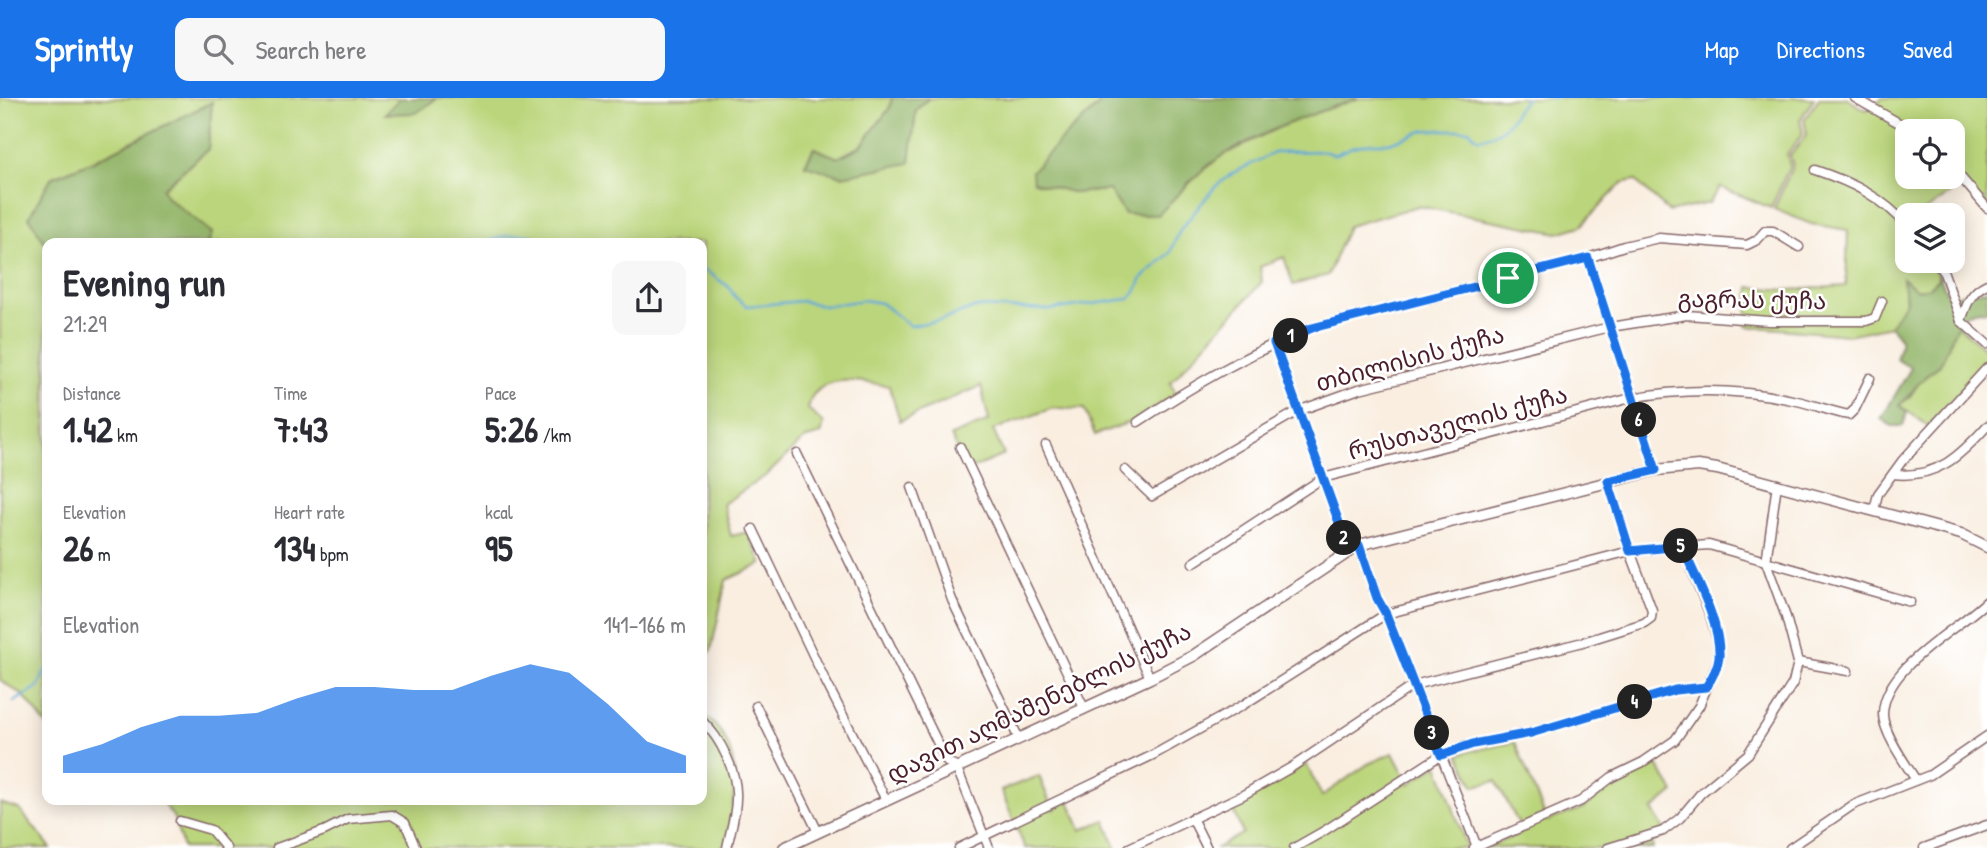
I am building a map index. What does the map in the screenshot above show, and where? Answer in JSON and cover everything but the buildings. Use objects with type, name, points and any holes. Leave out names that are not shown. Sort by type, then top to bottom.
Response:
[{"type":"street","points":[[1855,98],[1895,121]]},
{"type":"street","points":[[1815,170],[1863,189],[1882,200],[1895,213]]},
{"type":"street","points":[[1965,182],[1987,208]]},
{"type":"street","points":[[1138,422],[1199,382],[1274,343],[1312,328],[1659,238],[1747,245],[1757,240],[1765,230],[1773,231],[1799,247]]},
{"type":"street","points":[[1588,258],[1656,470]]},
{"type":"street","points":[[1944,273],[1961,321],[1987,344]]},
{"type":"street","points":[[1961,321],[1975,290],[1987,284]]},
{"type":"street","name":"გაგრას ქუჩა","points":[[1610,327],[1687,314],[1769,321],[1866,321],[1875,318],[1882,301]]},
{"type":"street","name":"თბილისის ქუჩა","points":[[1125,470],[1152,496],[1298,411],[1359,388],[1610,327]]},
{"type":"street","points":[[1274,343],[1323,478],[1386,614],[1476,848],[1543,816],[1581,802],[1612,777],[1643,762],[1675,740],[1699,706],[1719,659],[1718,642],[1682,546]]},
{"type":"street","points":[[1874,510],[1878,494],[1902,461],[1987,368]]},
{"type":"street","name":"რუსთაველის ქუჩა","points":[[1193,563],[1323,478],[1631,398],[1660,393],[1728,391],[1797,401],[1849,415],[1855,410],[1870,378]]},
{"type":"street","points":[[1894,474],[1934,470],[1960,455],[1987,426]]},
{"type":"street","points":[[1046,445],[1150,678]]},
{"type":"street","points":[[960,447],[1084,708]]},
{"type":"street","points":[[797,454],[947,762],[956,766],[989,848]]},
{"type":"street","name":"დავით აღმაშენებლის ქუჩა","points":[[783,848],[1192,656],[1354,548],[1608,481],[1656,470],[1698,466],[1717,469],[1961,534],[1987,547]]},
{"type":"street","points":[[1129,848],[1243,794],[1292,767],[1414,685],[1583,642],[1644,623],[1651,618],[1652,610],[1608,481]]},
{"type":"street","points":[[1608,848],[1664,831],[1681,818],[1701,793],[1748,754],[1793,683],[1798,662],[1786,617],[1766,562],[1777,484]]},
{"type":"street","points":[[912,487],[953,600],[1019,739]]},
{"type":"street","points":[[753,529],[886,800]]},
{"type":"street","points":[[959,848],[1153,755],[1243,705],[1386,614],[1630,551],[1709,545],[1910,602]]},
{"type":"street","points":[[1916,780],[1894,746],[1882,715],[1890,688],[1904,669],[1987,601]]},
{"type":"street","points":[[1798,662],[1848,671]]},
{"type":"street","points":[[1294,848],[1441,755],[1473,744],[1531,733],[1675,690],[1706,687]]},
{"type":"street","points":[[756,706],[818,832]]},
{"type":"street","points":[[707,726],[728,758],[737,798],[727,848]]},
{"type":"street","points":[[1790,848],[1853,805],[1930,775],[1987,736]]},
{"type":"street","points":[[277,848],[348,819],[392,815],[405,823],[416,848]]},
{"type":"street","points":[[1192,818],[1207,848]]},
{"type":"street","points":[[180,821],[211,830],[226,848]]},
{"type":"street","points":[[1924,848],[1987,825]]},
{"type":"green space","points":[[0,98],[400,98],[386,113],[416,113],[437,98],[892,98],[889,109],[861,146],[838,158],[814,148],[805,164],[910,162],[916,110],[929,98],[1101,98],[1098,106],[1062,139],[1075,193],[1109,190],[1125,214],[1157,215],[1221,156],[1294,120],[1357,98],[1814,98],[1800,120],[1803,133],[1787,155],[1790,165],[1771,208],[1720,187],[1709,203],[1669,212],[1635,180],[1622,183],[1581,226],[1558,233],[1418,206],[1348,226],[1328,275],[1293,285],[1284,257],[1260,267],[1262,282],[1170,383],[1176,393],[1135,420],[1095,435],[1084,409],[1053,408],[993,430],[1004,455],[966,471],[951,436],[989,421],[981,386],[900,421],[889,386],[840,381],[822,387],[813,395],[808,409],[824,424],[821,434],[804,439],[768,474],[723,504],[731,536],[748,532],[762,564],[726,580],[711,651],[707,655],[707,238],[210,238],[212,233],[168,198],[162,189],[208,149],[212,103],[93,161],[51,178],[47,238],[42,238],[42,719],[24,696],[0,680]]},
{"type":"green space","points":[[400,98],[437,98],[416,113],[385,114]]},
{"type":"green space","points":[[892,98],[929,98],[916,110],[910,163],[842,176],[805,165],[814,148],[838,158],[861,146],[889,109]]},
{"type":"green space","points":[[1101,98],[1357,99],[1288,124],[1222,156],[1196,176],[1158,215],[1125,214],[1109,190],[1075,193],[1033,182],[1032,171],[1098,106]]},
{"type":"green space","points":[[1819,98],[1846,98],[1866,110],[1883,98],[1987,98],[1985,211],[1965,188],[1965,119],[1895,119],[1895,189],[1956,189],[1936,203],[1895,203],[1895,273],[1938,273],[1938,279],[1928,288],[1916,290],[1903,279],[1906,301],[1890,326],[1848,335],[1746,326],[1750,287],[1788,290],[1846,286],[1848,230],[1811,224],[1774,209],[1793,165],[1790,156],[1807,134],[1804,120]]},
{"type":"green space","points":[[212,102],[208,149],[162,189],[168,198],[212,233],[210,238],[42,238],[29,217],[51,178],[93,161]]},
{"type":"green space","points":[[1938,273],[1949,298],[1987,290],[1987,311],[1976,311],[1961,319],[1939,365],[1899,405],[1907,412],[1903,426],[1892,426],[1881,419],[1911,368],[1896,359],[1900,341],[1890,326],[1906,301],[1903,278],[1917,290],[1928,288],[1938,279]]},
{"type":"green space","points":[[1956,323],[1987,351],[1987,363],[1928,426],[1899,405],[1909,398],[1920,381],[1940,364]]},
{"type":"green space","points":[[707,719],[726,741],[732,756],[734,773],[726,844],[720,848],[183,848],[174,818],[165,805],[707,805]]},
{"type":"green space","points":[[1515,742],[1547,821],[1584,808],[1620,779],[1657,765],[1674,792],[1652,810],[1668,835],[1652,842],[1653,848],[1486,848],[1523,832],[1496,781],[1474,786],[1459,754]]},
{"type":"green space","points":[[1393,753],[1409,784],[1438,764],[1467,848],[1217,848],[1243,833],[1231,806],[1266,789],[1306,764],[1322,796],[1368,764]]},
{"type":"green space","points":[[1039,776],[1053,810],[1069,801],[1081,830],[1105,820],[1116,848],[1025,848],[1001,790]]},
{"type":"green space","points":[[0,803],[19,809],[51,848],[0,848]]},
{"type":"waterway","points":[[707,272],[729,287],[735,297],[747,306],[802,301],[825,306],[864,300],[881,303],[910,326],[942,320],[977,307],[1049,310],[1128,299],[1136,292],[1142,278],[1170,253],[1180,230],[1215,187],[1233,173],[1276,152],[1324,151],[1334,155],[1352,147],[1389,143],[1426,130],[1469,130],[1479,139],[1503,128],[1526,98]]},
{"type":"waterway","points":[[1550,98],[1557,98]]},
{"type":"waterway","points":[[499,238],[519,235],[540,238]]},
{"type":"waterway","points":[[14,702],[38,687],[42,678]]},
{"type":"route","points":[[1588,258],[1656,470],[1608,481],[1630,551],[1682,546],[1710,615],[1718,642],[1719,659],[1706,687],[1675,690],[1531,733],[1473,744],[1441,755],[1386,614],[1377,598],[1359,545],[1349,550],[1274,343],[1312,328],[1508,278],[1588,258]]}]
